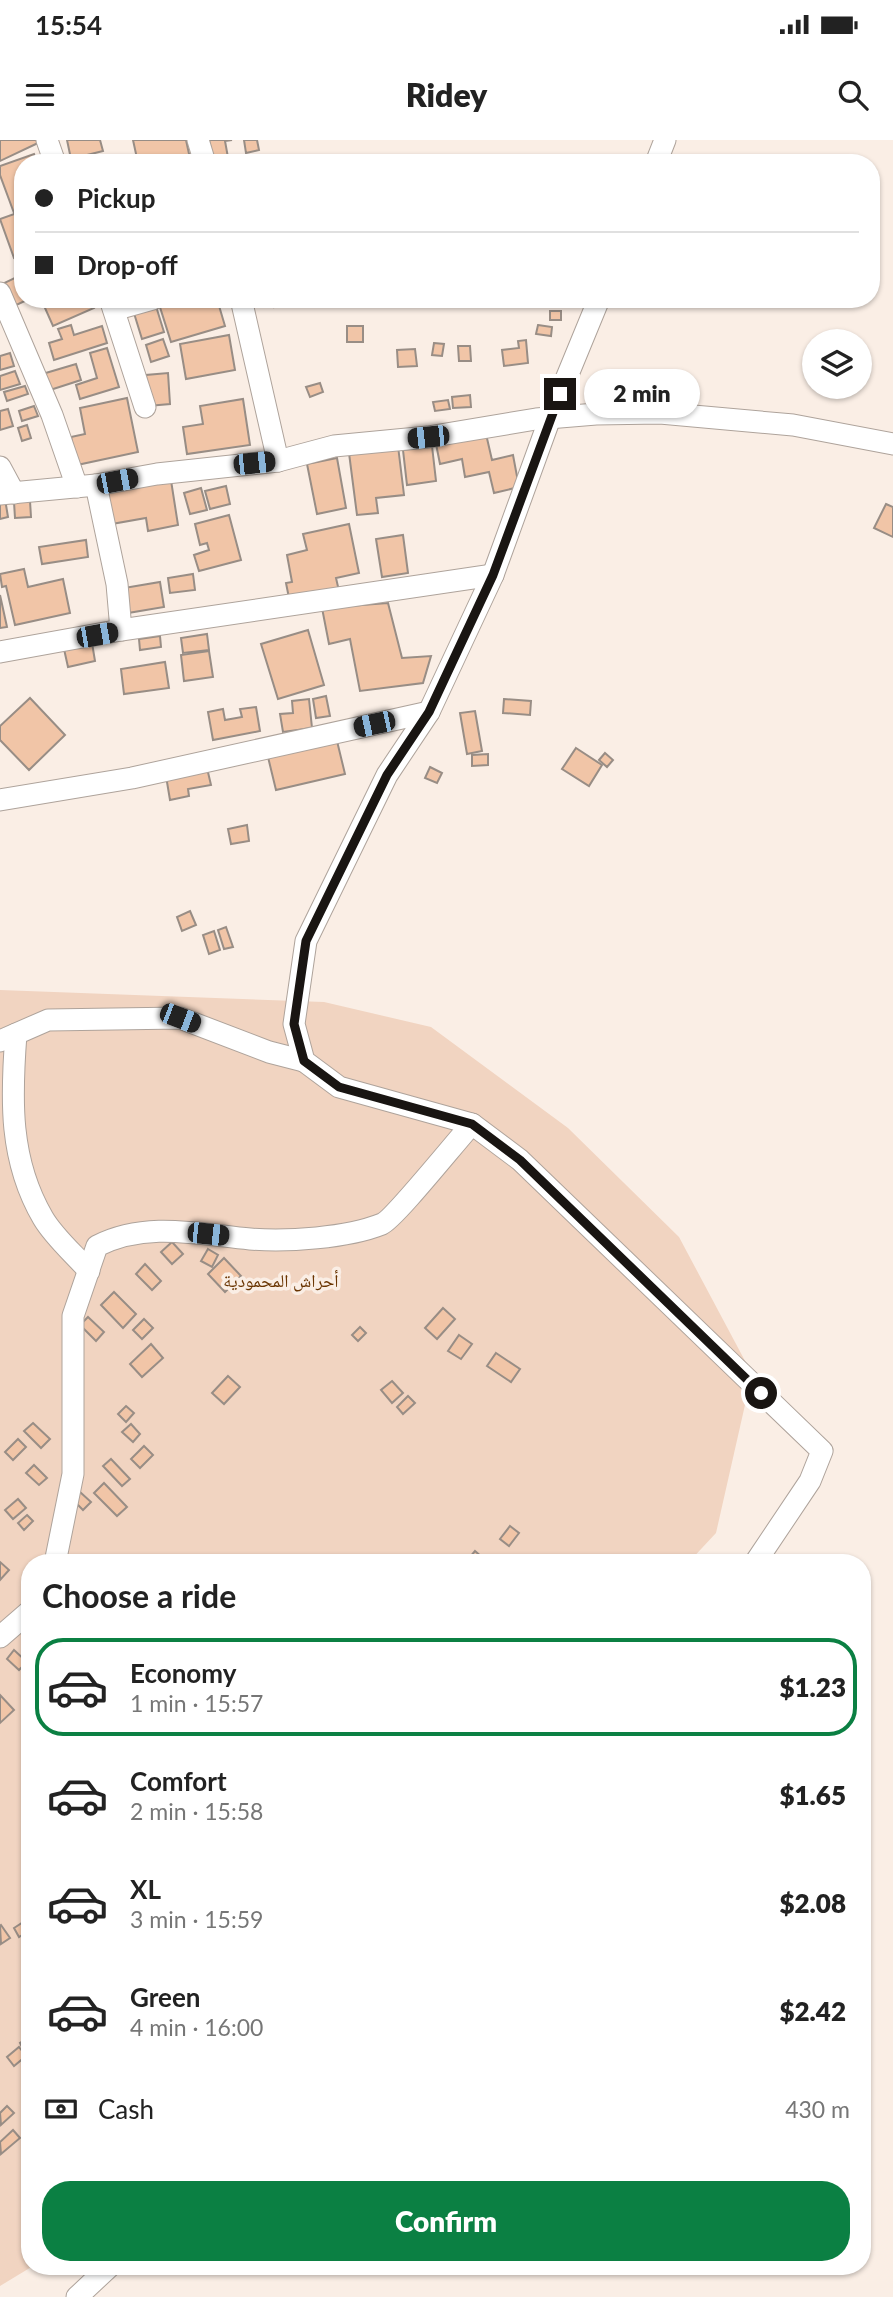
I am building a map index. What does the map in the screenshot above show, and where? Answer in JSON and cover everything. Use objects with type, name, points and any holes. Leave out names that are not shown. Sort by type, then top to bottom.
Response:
[{"type":"street","points":[[0,293],[52,415],[87,486],[117,584],[121,630]]},
{"type":"street","points":[[113,308],[145,407]]},
{"type":"street","points":[[244,308],[278,461]]},
{"type":"street","points":[[304,1061],[294,1024],[306,941],[387,775],[429,712],[493,575],[550,418],[595,308]]},
{"type":"street","points":[[0,467],[7,494],[278,461],[334,446],[428,437],[550,418],[660,413],[793,425],[893,444]]},
{"type":"street","points":[[0,652],[121,630],[493,575]]},
{"type":"street","points":[[1,794],[132,778],[429,712]]},
{"type":"street","points":[[89,1271],[44,1219],[17,1157],[8,1038],[48,1020],[180,1018],[269,1052],[304,1061],[339,1087],[472,1124],[520,1160],[822,1451],[810,1481],[761,1554]]},
{"type":"street","points":[[57,1554],[74,1474],[73,1316],[97,1246],[115,1237],[162,1229],[253,1239],[313,1239],[385,1223],[472,1124]]},
{"type":"street","points":[[0,1637],[21,1619]]},
{"type":"street","points":[[76,2297],[100,2275]]},
{"type":"green space","name":"أحراش المحمودية","points":[[0,990],[324,1002],[431,1027],[568,1128],[679,1237],[752,1374],[716,1533],[696,1554],[21,1554],[21,2273],[0,2286]]},
{"type":"building","points":[[0,140],[36,140],[38,143],[14,154],[0,161]]},
{"type":"building","points":[[67,140],[100,140],[103,151],[91,154],[70,154]]},
{"type":"building","points":[[133,140],[186,140],[189,154],[136,154]]},
{"type":"building","points":[[209,140],[232,140],[225,141],[227,154],[212,154]]},
{"type":"building","points":[[244,140],[257,140],[259,150],[246,153]]},
{"type":"building","points":[[14,161],[14,213],[0,175],[0,166]]},
{"type":"building","points":[[14,214],[14,258],[0,219]]},
{"type":"building","points":[[14,278],[14,306],[10,308],[0,285]]},
{"type":"building","points":[[45,308],[94,308],[53,326]]},
{"type":"building","points":[[157,308],[164,332],[142,339],[133,310]]},
{"type":"building","points":[[160,308],[220,308],[225,326],[171,342]]},
{"type":"building","points":[[550,311],[561,311],[561,320],[550,320]]},
{"type":"building","points":[[71,325],[74,335],[102,326],[107,343],[54,360],[49,343],[62,339],[58,329]]},
{"type":"building","points":[[538,325],[552,327],[551,336],[536,334]]},
{"type":"building","points":[[347,326],[363,326],[363,342],[347,342]]},
{"type":"building","points":[[229,335],[235,370],[186,379],[180,344]]},
{"type":"building","points":[[163,339],[169,356],[151,362],[146,345]]},
{"type":"building","points":[[526,340],[528,363],[504,366],[502,350],[519,348],[518,341]]},
{"type":"building","points":[[434,343],[444,344],[442,356],[432,355]]},
{"type":"building","points":[[458,346],[470,346],[471,361],[459,361]]},
{"type":"building","points":[[107,348],[119,387],[80,399],[76,385],[97,378],[90,353]]},
{"type":"building","points":[[415,349],[417,366],[398,367],[397,350]]},
{"type":"building","points":[[10,353],[14,366],[0,370],[0,356]]},
{"type":"building","points":[[76,364],[81,380],[44,392],[39,375]]},
{"type":"building","points":[[15,371],[20,384],[0,390],[0,376]]},
{"type":"building","points":[[168,373],[170,404],[148,406],[146,375]]},
{"type":"building","points":[[320,383],[323,392],[310,397],[306,387]]},
{"type":"building","points":[[25,386],[28,394],[7,401],[4,392]]},
{"type":"building","points":[[470,395],[471,407],[453,408],[452,397]]},
{"type":"building","points":[[127,398],[138,452],[77,465],[71,437],[85,434],[80,408]]},
{"type":"building","points":[[243,399],[250,445],[187,454],[183,427],[203,424],[200,406]]},
{"type":"building","points":[[448,400],[450,409],[435,411],[433,402]]},
{"type":"building","points":[[34,406],[38,416],[22,421],[19,411]]},
{"type":"building","points":[[8,409],[13,426],[0,430],[0,411]]},
{"type":"building","points":[[27,425],[31,438],[22,441],[18,428]]},
{"type":"building","points":[[486,434],[492,460],[513,455],[519,487],[494,493],[489,472],[465,477],[462,459],[440,464],[436,444]]},
{"type":"building","points":[[398,446],[404,495],[376,498],[378,513],[357,515],[349,453]]},
{"type":"building","points":[[432,446],[436,481],[407,485],[403,450]]},
{"type":"building","points":[[337,458],[346,508],[317,514],[307,464]]},
{"type":"building","points":[[170,474],[178,525],[148,531],[146,518],[106,525],[100,487]]},
{"type":"building","points":[[226,486],[230,504],[210,509],[205,491]]},
{"type":"building","points":[[201,488],[207,510],[190,514],[184,493]]},
{"type":"building","points":[[5,499],[8,517],[0,519],[0,500]]},
{"type":"building","points":[[30,501],[31,517],[15,518],[14,502]]},
{"type":"building","points":[[886,504],[893,507],[893,537],[874,528]]},
{"type":"building","points":[[229,515],[241,560],[199,571],[194,555],[209,550],[207,543],[200,545],[195,524]]},
{"type":"building","points":[[349,524],[359,573],[336,578],[339,591],[290,603],[286,583],[292,582],[287,555],[307,550],[303,534]]},
{"type":"building","points":[[403,535],[408,573],[382,577],[376,539]]},
{"type":"building","points":[[86,540],[88,557],[42,564],[39,547]]},
{"type":"building","points":[[24,569],[28,587],[63,579],[70,613],[15,625],[6,586],[2,587],[0,574]]},
{"type":"building","points":[[193,574],[195,590],[170,593],[168,578]]},
{"type":"building","points":[[160,582],[164,607],[122,614],[118,589]]},
{"type":"building","points":[[0,595],[7,627],[0,628]]},
{"type":"building","points":[[388,603],[402,658],[431,656],[423,683],[360,691],[350,639],[329,644],[322,608]]},
{"type":"building","points":[[308,630],[324,685],[278,699],[261,644]]},
{"type":"building","points":[[207,634],[209,650],[183,653],[181,638]]},
{"type":"building","points":[[160,636],[161,647],[140,650],[139,639]]},
{"type":"building","points":[[92,643],[95,661],[68,667],[64,649]]},
{"type":"building","points":[[209,651],[213,677],[184,681],[181,655]]},
{"type":"building","points":[[165,662],[169,688],[124,694],[121,669]]},
{"type":"building","points":[[326,696],[330,716],[316,718],[313,699]]},
{"type":"building","points":[[30,698],[65,735],[29,770],[0,740],[0,726]]},
{"type":"building","points":[[309,699],[312,728],[283,732],[280,714],[293,713],[292,701]]},
{"type":"building","points":[[504,699],[531,701],[530,715],[503,713]]},
{"type":"building","points":[[256,707],[260,731],[213,740],[208,712],[223,709],[225,720],[242,717],[240,709]]},
{"type":"building","points":[[475,711],[482,751],[467,754],[460,713]]},
{"type":"building","points":[[337,741],[345,774],[276,790],[268,757]]},
{"type":"building","points":[[576,748],[602,765],[589,786],[562,769]]},
{"type":"building","points":[[605,753],[613,760],[607,767],[599,760]]},
{"type":"building","points":[[488,754],[488,765],[472,766],[472,755]]},
{"type":"building","points":[[430,767],[442,773],[437,783],[425,778]]},
{"type":"building","points":[[207,768],[211,785],[188,789],[189,796],[170,800],[166,776]]},
{"type":"building","points":[[247,825],[249,841],[231,844],[228,829]]},
{"type":"building","points":[[190,911],[196,925],[182,931],[177,917]]},
{"type":"building","points":[[226,927],[233,947],[224,949],[218,930]]},
{"type":"building","points":[[214,931],[220,950],[209,954],[203,935]]},
{"type":"building","points":[[172,1242],[183,1254],[172,1264],[161,1252]]},
{"type":"building","points":[[208,1249],[218,1255],[212,1267],[201,1261]]},
{"type":"building","points":[[224,1258],[241,1276],[225,1292],[208,1274]]},
{"type":"building","points":[[145,1264],[161,1281],[152,1290],[136,1274]]},
{"type":"building","points":[[114,1292],[136,1314],[123,1328],[101,1305]]},
{"type":"building","points":[[443,1308],[455,1319],[437,1339],[425,1328]]},
{"type":"building","points":[[88,1317],[104,1332],[96,1341],[80,1325]]},
{"type":"building","points":[[144,1319],[153,1328],[142,1339],[133,1330]]},
{"type":"building","points":[[360,1327],[366,1333],[358,1341],[352,1335]]},
{"type":"building","points":[[459,1335],[472,1344],[461,1359],[448,1351]]},
{"type":"building","points":[[151,1344],[163,1358],[142,1377],[130,1364]]},
{"type":"building","points":[[496,1353],[520,1369],[511,1382],[487,1366]]},
{"type":"building","points":[[228,1376],[240,1387],[224,1404],[212,1393]]},
{"type":"building","points":[[392,1381],[403,1393],[392,1403],[381,1390]]},
{"type":"building","points":[[408,1396],[415,1403],[403,1414],[397,1407]]},
{"type":"building","points":[[126,1406],[134,1413],[126,1422],[118,1414]]},
{"type":"building","points":[[33,1423],[50,1439],[41,1448],[24,1431]]},
{"type":"building","points":[[131,1424],[140,1434],[133,1442],[122,1432]]},
{"type":"building","points":[[18,1439],[26,1447],[13,1460],[5,1452]]},
{"type":"building","points":[[144,1446],[153,1455],[140,1468],[131,1459]]},
{"type":"building","points":[[111,1459],[130,1479],[122,1486],[103,1466]]},
{"type":"building","points":[[34,1465],[47,1478],[39,1485],[26,1473]]},
{"type":"building","points":[[104,1483],[127,1507],[117,1516],[94,1493]]},
{"type":"building","points":[[80,1492],[91,1502],[83,1510],[73,1500]]},
{"type":"building","points":[[18,1499],[26,1508],[13,1519],[5,1510]]},
{"type":"building","points":[[27,1515],[33,1521],[24,1530],[18,1523]]},
{"type":"building","points":[[510,1526],[519,1533],[509,1546],[500,1539]]},
{"type":"building","points":[[0,1562],[9,1570],[0,1580]]},
{"type":"building","points":[[14,1650],[21,1656],[21,1668],[19,1670],[7,1659]]},
{"type":"building","points":[[0,1695],[14,1710],[0,1723]]},
{"type":"building","points":[[21,1924],[21,1936],[19,1937],[14,1928]]},
{"type":"building","points":[[0,1926],[10,1938],[1,1944]]},
{"type":"building","points":[[19,2047],[21,2050],[21,2060],[14,2066],[7,2057]]},
{"type":"building","points":[[7,2106],[14,2113],[1,2125],[0,2113]]},
{"type":"building","points":[[13,2130],[20,2138],[1,2154],[0,2142]]},
{"type":"route","points":[[560,394],[493,575],[429,712],[387,775],[306,941],[294,1024],[304,1061],[339,1087],[472,1124],[520,1160],[761,1393]]}]
